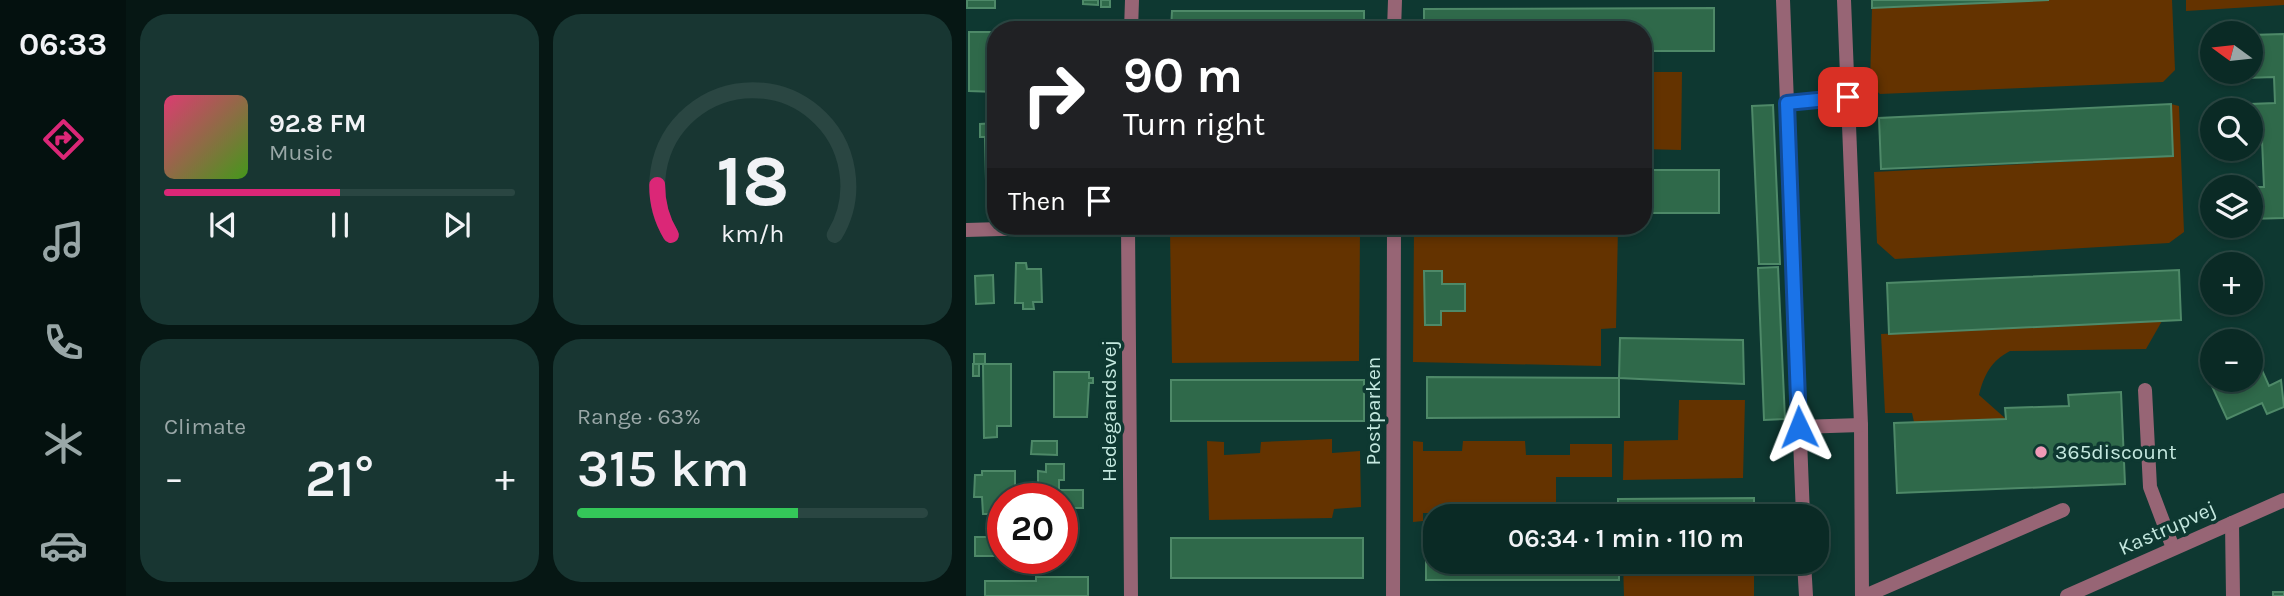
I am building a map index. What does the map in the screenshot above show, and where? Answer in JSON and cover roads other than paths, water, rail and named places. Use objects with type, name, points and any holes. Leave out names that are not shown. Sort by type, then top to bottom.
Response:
[{"type":"street","points":[[1131,21],[1132,0]]},
{"type":"street","points":[[1394,21],[1395,0]]},
{"type":"street","points":[[1783,0],[1802,504]]},
{"type":"street","points":[[1843,0],[1861,425],[1863,596],[2063,510]]},
{"type":"street","points":[[1787,103],[1848,97]]},
{"type":"street","points":[[966,230],[987,229]]},
{"type":"street","name":"Hedegaardsvej","points":[[1128,235],[1131,596]]},
{"type":"street","name":"Postparken","points":[[1392,596],[1394,235]]},
{"type":"street","points":[[2145,390],[2150,487],[2173,548]]},
{"type":"street","points":[[1799,427],[1861,425]]},
{"type":"street","name":"Kastrupvej","points":[[2067,596],[2284,500]]},
{"type":"street","points":[[2232,523],[2233,596]]},
{"type":"street","points":[[1805,574],[1806,596]]},
{"type":"place","name":"365discount","points":[[2041,452]]}]
